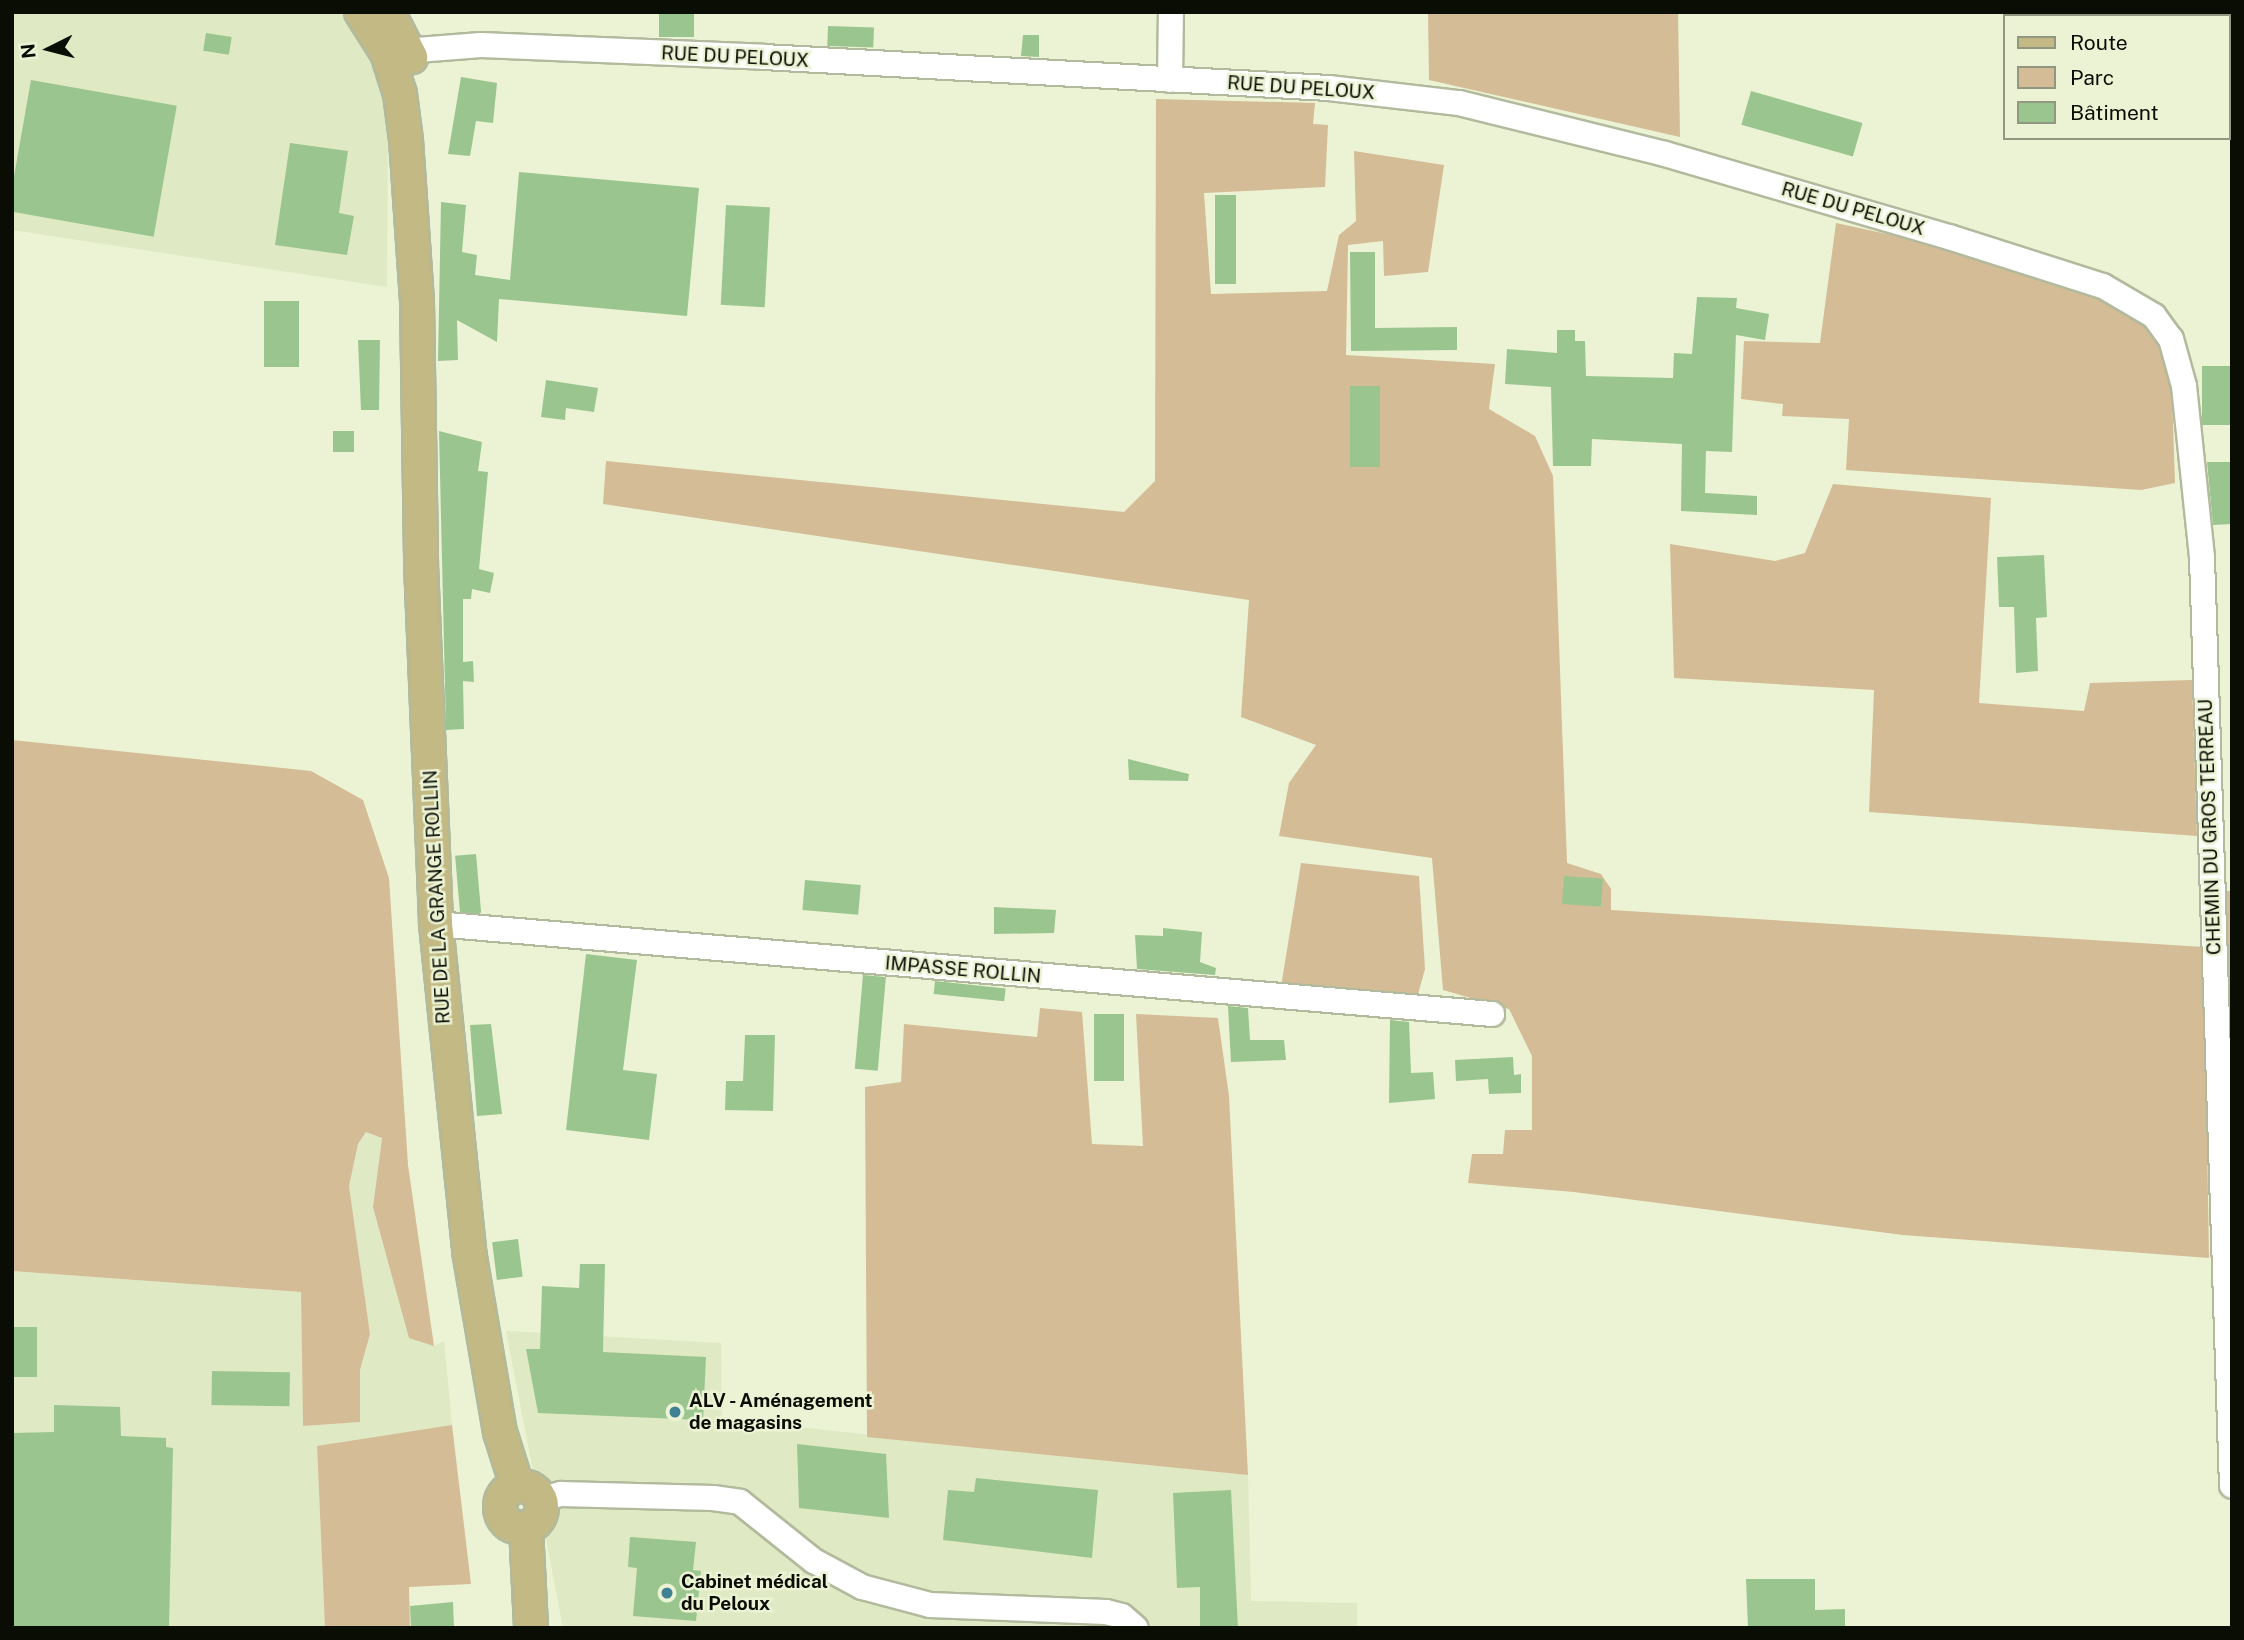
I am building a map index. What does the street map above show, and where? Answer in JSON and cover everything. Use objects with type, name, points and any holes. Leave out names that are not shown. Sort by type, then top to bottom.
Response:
[{"type":"main road","points":[[361,12],[398,50]]},
{"type":"main road","points":[[388,12],[398,50]]},
{"type":"main road","name":"RUE DE LA GRANGE ROLLIN","points":[[398,50],[417,302],[421,564],[436,924],[469,1251],[500,1432],[529,1493]]},
{"type":"main road","points":[[529,1493],[504,1495],[501,1511],[510,1525],[526,1528],[531,1628]]},
{"type":"street","points":[[1170,80],[1171,12]]},
{"type":"street","name":"RUE DU PELOUX","points":[[398,50],[481,45],[737,56],[1329,88],[1459,103],[1519,115],[1820,199],[2103,286],[2154,316],[2171,339]]},
{"type":"street","name":"CHEMIN DU GROS TERREAU","points":[[2171,339],[2184,386],[2202,558],[2232,1486]]},
{"type":"street","name":"IMPASSE ROLLIN","points":[[436,924],[1492,1014]]},
{"type":"street","points":[[529,1493],[713,1497],[740,1502],[814,1561],[862,1587],[973,1618],[1106,1612],[1122,1616],[1136,1628]]},
{"type":"shaded area","points":[[12,12],[341,12],[371,51],[388,103],[387,287],[12,230]]},
{"type":"shaded area","points":[[366,1132],[382,1137],[373,1207],[434,1346],[444,1341],[452,1425],[317,1447],[325,1628],[12,1628],[12,1271],[301,1292],[303,1426],[360,1422],[360,1370],[370,1334],[349,1186],[358,1144]]},
{"type":"shaded area","points":[[506,1331],[721,1343],[722,1419],[1248,1475],[1251,1601],[1357,1603],[1357,1628],[563,1628]]},
{"type":"green space","points":[[1428,12],[1678,12],[1680,137],[1429,80]]},
{"type":"green space","points":[[1156,99],[1315,103],[1313,124],[1328,125],[1325,187],[1204,193],[1211,294],[1327,291],[1339,235],[1356,221],[1354,151],[1444,165],[1428,272],[1384,276],[1383,241],[1348,245],[1346,355],[1495,364],[1489,409],[1535,436],[1553,476],[1567,863],[1601,874],[1611,889],[1611,910],[2204,947],[2209,1258],[1903,1235],[1574,1192],[1468,1183],[1472,1154],[1503,1154],[1505,1130],[1532,1130],[1532,1056],[1509,1009],[1443,990],[1432,858],[1279,836],[1289,783],[1316,745],[1241,717],[1249,600],[603,504],[606,461],[1124,512],[1155,481]]},
{"type":"green space","points":[[1836,223],[1910,239],[2099,299],[2142,324],[2160,348],[2172,394],[2175,483],[2141,490],[1846,470],[1849,419],[1782,416],[1783,404],[1741,399],[1744,341],[1820,343]]},
{"type":"green space","points":[[1833,484],[1991,498],[1979,703],[2084,711],[2090,683],[2192,680],[2197,836],[1869,812],[1874,690],[1674,678],[1670,544],[1775,561],[1805,553]]},
{"type":"green space","points":[[12,740],[311,771],[363,800],[389,878],[408,1165],[434,1346],[409,1338],[373,1207],[382,1138],[366,1132],[358,1144],[349,1186],[370,1334],[360,1370],[360,1422],[303,1426],[301,1292],[12,1271]]},
{"type":"green space","points":[[1301,863],[1419,876],[1425,969],[1416,1001],[1281,987]]},
{"type":"green space","points":[[2226,891],[2232,891],[2232,1123]]},
{"type":"green space","points":[[1040,1008],[1082,1012],[1092,1144],[1143,1146],[1136,1014],[1218,1018],[1229,1096],[1248,1475],[867,1437],[865,1087],[901,1082],[904,1024],[1037,1037]]},
{"type":"green space","points":[[452,1425],[471,1584],[409,1587],[410,1628],[325,1628],[317,1446]]},
{"type":"building","points":[[659,12],[694,12],[694,37],[659,37]]},
{"type":"building","points":[[828,26],[874,28],[873,48],[827,46]]},
{"type":"building","points":[[206,33],[232,37],[229,55],[203,51]]},
{"type":"building","points":[[1023,35],[1039,35],[1039,57],[1021,56]]},
{"type":"building","points":[[461,77],[497,83],[493,123],[476,121],[470,156],[448,154]]},
{"type":"building","points":[[31,80],[177,106],[154,237],[12,212],[12,188]]},
{"type":"building","points":[[1751,91],[1863,123],[1853,157],[1741,125]]},
{"type":"building","points":[[290,143],[348,151],[339,213],[354,216],[347,255],[275,245]]},
{"type":"building","points":[[519,172],[699,188],[687,316],[499,299],[497,342],[457,320],[458,360],[438,361],[441,202],[466,205],[462,252],[477,255],[475,275],[510,280]]},
{"type":"building","points":[[1215,195],[1236,195],[1236,284],[1215,284]]},
{"type":"building","points":[[726,205],[770,207],[765,307],[721,305]]},
{"type":"building","points":[[1350,252],[1375,252],[1375,328],[1457,327],[1457,350],[1351,351]]},
{"type":"building","points":[[1697,297],[1737,298],[1736,308],[1769,314],[1765,340],[1736,335],[1732,452],[1706,451],[1705,493],[1757,496],[1757,515],[1681,511],[1682,444],[1592,439],[1591,466],[1553,466],[1551,387],[1505,384],[1507,349],[1557,353],[1557,330],[1575,330],[1575,341],[1585,341],[1586,376],[1673,378],[1674,353],[1692,354]]},
{"type":"building","points":[[264,301],[299,301],[299,367],[264,367]]},
{"type":"building","points":[[358,340],[380,340],[379,410],[361,410]]},
{"type":"building","points":[[2202,366],[2232,366],[2232,425],[2202,425]]},
{"type":"building","points":[[546,380],[598,388],[594,412],[566,408],[565,420],[541,417]]},
{"type":"building","points":[[1350,386],[1380,386],[1380,467],[1350,467]]},
{"type":"building","points":[[333,431],[354,431],[354,452],[333,452]]},
{"type":"building","points":[[439,431],[482,442],[478,471],[488,472],[479,569],[494,573],[490,593],[472,589],[471,599],[463,599],[463,662],[473,661],[474,682],[463,681],[464,729],[446,730]]},
{"type":"building","points":[[2207,462],[2232,462],[2232,524],[2213,525]]},
{"type":"building","points":[[2044,555],[2047,617],[2036,618],[2038,671],[2016,673],[2014,607],[1999,607],[1997,557]]},
{"type":"building","points":[[1128,759],[1189,774],[1188,781],[1129,780]]},
{"type":"building","points":[[476,854],[481,913],[460,915],[455,856]]},
{"type":"building","points":[[1564,876],[1603,879],[1601,907],[1562,904]]},
{"type":"building","points":[[805,880],[861,885],[858,915],[802,910]]},
{"type":"building","points":[[994,907],[1056,910],[1054,933],[994,934]]},
{"type":"building","points":[[1163,928],[1202,932],[1200,962],[1216,968],[1215,975],[1137,969],[1135,935],[1163,936]]},
{"type":"building","points":[[586,954],[637,960],[623,1070],[657,1074],[649,1140],[566,1130]]},
{"type":"building","points":[[863,975],[886,977],[878,1071],[855,1069]]},
{"type":"building","points":[[935,981],[1006,988],[1004,1001],[934,994]]},
{"type":"building","points":[[1228,1006],[1248,1008],[1250,1040],[1284,1040],[1286,1060],[1231,1062]]},
{"type":"building","points":[[1094,1014],[1124,1014],[1124,1081],[1094,1081]]},
{"type":"building","points":[[1390,1020],[1409,1022],[1411,1073],[1433,1072],[1435,1099],[1389,1103]]},
{"type":"building","points":[[491,1024],[502,1114],[477,1116],[470,1025]]},
{"type":"building","points":[[745,1035],[775,1035],[773,1111],[725,1110],[726,1081],[743,1081]]},
{"type":"building","points":[[1513,1057],[1514,1075],[1521,1074],[1521,1093],[1489,1094],[1488,1079],[1456,1081],[1455,1060]]},
{"type":"building","points":[[518,1239],[523,1277],[497,1280],[492,1242]]},
{"type":"building","points":[[580,1264],[605,1264],[603,1352],[706,1357],[703,1420],[538,1413],[526,1349],[540,1349],[542,1286],[579,1288]]},
{"type":"building","points":[[12,1327],[37,1327],[37,1377],[12,1377]]},
{"type":"building","points":[[212,1371],[290,1372],[289,1406],[211,1405]]},
{"type":"building","points":[[54,1405],[120,1407],[121,1436],[166,1438],[166,1447],[173,1448],[169,1628],[12,1628],[12,1433],[54,1432]]},
{"type":"building","points":[[797,1444],[886,1454],[889,1518],[799,1508]]},
{"type":"building","points":[[976,1478],[1098,1490],[1092,1558],[943,1540],[948,1490],[974,1492]]},
{"type":"building","points":[[1231,1490],[1238,1628],[1200,1628],[1200,1587],[1177,1588],[1173,1493]]},
{"type":"building","name":"Cabinet médical du Peloux","points":[[630,1537],[696,1542],[693,1570],[701,1571],[696,1621],[633,1616],[637,1568],[628,1567]]},
{"type":"building","points":[[1746,1579],[1815,1579],[1815,1610],[1845,1609],[1845,1626],[1748,1628]]},
{"type":"building","points":[[453,1602],[454,1628],[411,1628],[410,1606]]},
{"type":"place","name":"ALV - Aménagement de magasins","points":[[675,1412]]},
{"type":"place","name":"Cabinet médical du Peloux","points":[[667,1593]]}]
